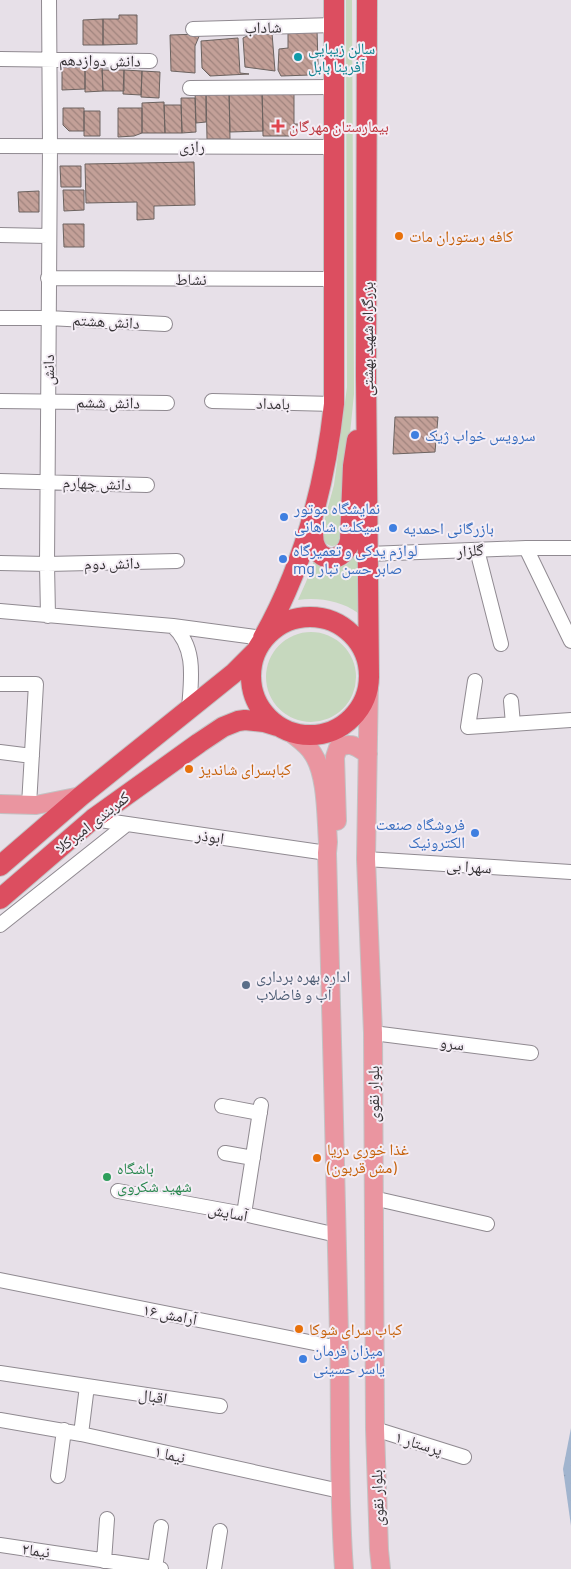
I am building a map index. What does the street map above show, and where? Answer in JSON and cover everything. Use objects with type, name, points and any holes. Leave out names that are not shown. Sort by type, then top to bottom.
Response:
[{"type":"highway","name":"بزرگراه شهید بهشتی","points":[[259,645],[285,598],[316,504],[326,465],[334,404],[334,0]]},
{"type":"highway","name":"بزرگراه شهید بهشتی","points":[[367,0],[366,376],[369,678]]},
{"type":"highway","points":[[316,504],[313,528],[316,549],[325,556],[336,557],[346,551],[350,540],[353,466],[366,376]]},
{"type":"highway","points":[[301,617],[316,617],[331,620],[344,627],[355,637],[366,656],[369,678],[367,692],[362,705],[354,716],[331,732],[318,735],[304,735],[284,729],[266,717],[252,694],[250,672],[259,645],[274,628],[287,621],[301,617]]},
{"type":"highway","name":"کمربندی امیرکلا","points":[[0,866],[81,796],[234,673],[259,645]]},
{"type":"highway","name":"کمربندی امیرکلا","points":[[1,898],[93,819],[222,727],[238,721],[254,721],[284,729]]},
{"type":"highway","points":[[167,726],[183,726],[189,730],[192,743],[188,751]]},
{"type":"main road","name":"بلوار نقوی","points":[[369,678],[366,859],[373,1033],[375,1429],[381,1569]]},
{"type":"main road","points":[[284,729],[303,742],[313,754],[321,773],[327,847],[337,1235],[340,1491],[344,1569]]},
{"type":"main road","points":[[327,847],[337,823],[334,757],[338,748],[345,744],[353,745],[368,754]]},
{"type":"main road","points":[[0,804],[46,804],[81,796]]},
{"type":"main road","points":[[379,1549],[386,1569]]},
{"type":"street","name":"دانش","points":[[48,616],[49,0]]},
{"type":"street","name":"شاداب","points":[[193,29],[334,25]]},
{"type":"street","name":"دانش دوازدهم","points":[[0,59],[150,61]]},
{"type":"street","points":[[190,88],[334,87]]},
{"type":"street","name":"رازی","points":[[0,146],[334,147]]},
{"type":"street","points":[[0,234],[48,236]]},
{"type":"street","name":"نشاط","points":[[48,278],[334,279]]},
{"type":"street","name":"دانش هشتم","points":[[0,318],[48,318],[165,324]]},
{"type":"street","name":"بامداد","points":[[212,401],[334,404]]},
{"type":"street","name":"دانش ششم","points":[[0,402],[167,403]]},
{"type":"street","name":"دانش چهارم","points":[[0,481],[147,485]]},
{"type":"street","points":[[526,548],[571,641]]},
{"type":"street","name":"گلزار","points":[[368,554],[571,548]]},
{"type":"street","points":[[476,550],[501,644]]},
{"type":"street","name":"دانش دوم","points":[[0,563],[47,564],[177,561]]},
{"type":"street","points":[[0,612],[173,626],[259,645]]},
{"type":"street","points":[[173,626],[182,636],[189,654],[191,680],[189,709]]},
{"type":"street","points":[[476,681],[468,727],[571,720]]},
{"type":"street","points":[[0,684],[36,684],[29,805]]},
{"type":"street","points":[[511,701],[514,724]]},
{"type":"street","points":[[0,752],[32,756]]},
{"type":"street","name":"ابوذر","points":[[93,819],[327,847]]},
{"type":"street","points":[[0,925],[127,824]]},
{"type":"street","name":"سهرا بی","points":[[366,859],[571,872]]},
{"type":"street","points":[[1,898],[16,912]]},
{"type":"street","name":"سرو","points":[[373,1033],[531,1053]]},
{"type":"street","points":[[222,1106],[261,1109],[244,1214]]},
{"type":"street","points":[[225,1153],[253,1158]]},
{"type":"street","name":"آسایش","points":[[118,1191],[244,1214],[337,1235]]},
{"type":"street","points":[[373,1198],[487,1224]]},
{"type":"street","name":"آرامش ۱۶","points":[[0,1280],[339,1348]]},
{"type":"street","name":"اقبال","points":[[0,1373],[220,1406]]},
{"type":"street","points":[[81,1434],[87,1386]]},
{"type":"street","name":"نیما ۱","points":[[0,1420],[64,1430],[340,1491]]},
{"type":"street","name":"پرستار ۱","points":[[375,1429],[464,1457]]},
{"type":"street","points":[[58,1476],[64,1430]]},
{"type":"street","points":[[104,1560],[107,1519]]},
{"type":"street","points":[[158,1569],[161,1527]]},
{"type":"street","points":[[214,1569],[220,1531]]},
{"type":"street","name":"نیما۲","points":[[0,1545],[158,1569]]},
{"type":"green space","points":[[346,0],[352,0],[354,394],[347,463],[343,540],[331,546],[324,542],[322,529],[334,485],[347,387]]},
{"type":"green space","points":[[359,473],[358,613],[345,605],[330,601],[298,600],[314,561],[339,567],[345,565],[353,557],[356,549]]},
{"type":"green space","points":[[311,632],[328,636],[343,645],[352,660],[356,677],[352,694],[343,709],[328,718],[311,722],[294,718],[279,709],[270,694],[266,677],[270,660],[279,645],[294,636]]},
{"type":"water","points":[[571,1428],[571,1526],[563,1469]]},
{"type":"building","points":[[119,15],[137,15],[137,44],[103,45],[103,19],[119,19]]},
{"type":"building","points":[[103,19],[103,45],[83,45],[83,20]]},
{"type":"building","name":"سالن زیبایی آفرینا بابل","points":[[317,30],[318,64],[315,73],[310,75],[281,76],[278,70],[279,49],[288,48],[288,32]]},
{"type":"building","points":[[272,33],[275,71],[245,67],[243,38],[249,35]]},
{"type":"building","points":[[200,34],[195,46],[195,73],[171,71],[170,35]]},
{"type":"building","points":[[238,38],[240,73],[249,74],[210,76],[202,68],[201,41]]},
{"type":"building","points":[[85,65],[102,65],[103,91],[85,92]]},
{"type":"building","points":[[85,65],[85,89],[62,90],[62,66]]},
{"type":"building","points":[[102,70],[124,70],[124,91],[103,91]]},
{"type":"building","points":[[124,70],[142,71],[141,95],[123,94]]},
{"type":"building","points":[[142,71],[160,72],[159,98],[141,97]]},
{"type":"building","points":[[294,88],[294,124],[299,124],[299,132],[293,136],[263,136],[262,89]]},
{"type":"building","points":[[262,89],[263,131],[230,132],[229,90]]},
{"type":"building","points":[[229,90],[230,139],[207,139],[206,91]]},
{"type":"building","points":[[195,91],[206,91],[206,122],[196,123]]},
{"type":"building","points":[[181,98],[195,98],[196,132],[182,133]]},
{"type":"building","points":[[164,102],[165,133],[142,133],[142,103]]},
{"type":"building","points":[[164,105],[181,105],[182,133],[165,133]]},
{"type":"building","points":[[63,108],[84,108],[84,131],[69,131],[63,125]]},
{"type":"building","points":[[118,108],[142,108],[142,133],[134,136],[118,137]]},
{"type":"building","points":[[84,111],[100,111],[100,136],[84,136]]},
{"type":"building","points":[[194,162],[195,205],[154,206],[154,219],[137,220],[137,202],[86,203],[85,164]]},
{"type":"building","points":[[60,166],[81,166],[81,187],[61,187]]},
{"type":"building","points":[[63,190],[84,190],[84,210],[64,211]]},
{"type":"building","points":[[39,191],[39,212],[19,212],[18,192]]},
{"type":"building","points":[[63,224],[84,224],[84,247],[64,247]]},
{"type":"building","name":"سرویس خواب ژیک","points":[[395,417],[438,417],[435,452],[393,454]]},
{"type":"place","name":"سالن زیبایی آفرینا بابل","points":[[298,57]]},
{"type":"place","name":"بیمارستان مهرگان","points":[[278,126]]},
{"type":"place","name":"کافه رستوران مات","points":[[399,236]]},
{"type":"place","name":"سرویس خواب ژیک","points":[[415,435]]},
{"type":"place","name":"نمایشگاه موتور سیکلت شاهانی","points":[[284,517]]},
{"type":"place","name":"بازرگانی احمدیه","points":[[393,528]]},
{"type":"place","name":"لوازم یدکی و تعمیرگاه mg صابر حسن تبار","points":[[283,559]]},
{"type":"place","name":"کبابسرای شاندیز","points":[[189,769]]},
{"type":"place","name":"فروشگاه صنعت الکترونیک","points":[[475,833]]},
{"type":"place","name":"اداره بهره برداری آب و فاضلاب","points":[[246,985]]},
{"type":"place","name":"غذا خوری دریا (مش قربون)","points":[[317,1158]]},
{"type":"place","name":"باشگاه شهید شکروی","points":[[107,1177]]},
{"type":"place","name":"کباب سرای شوکا","points":[[299,1329]]},
{"type":"place","name":"میزان فرمان یاسر حسینی","points":[[303,1359]]}]
